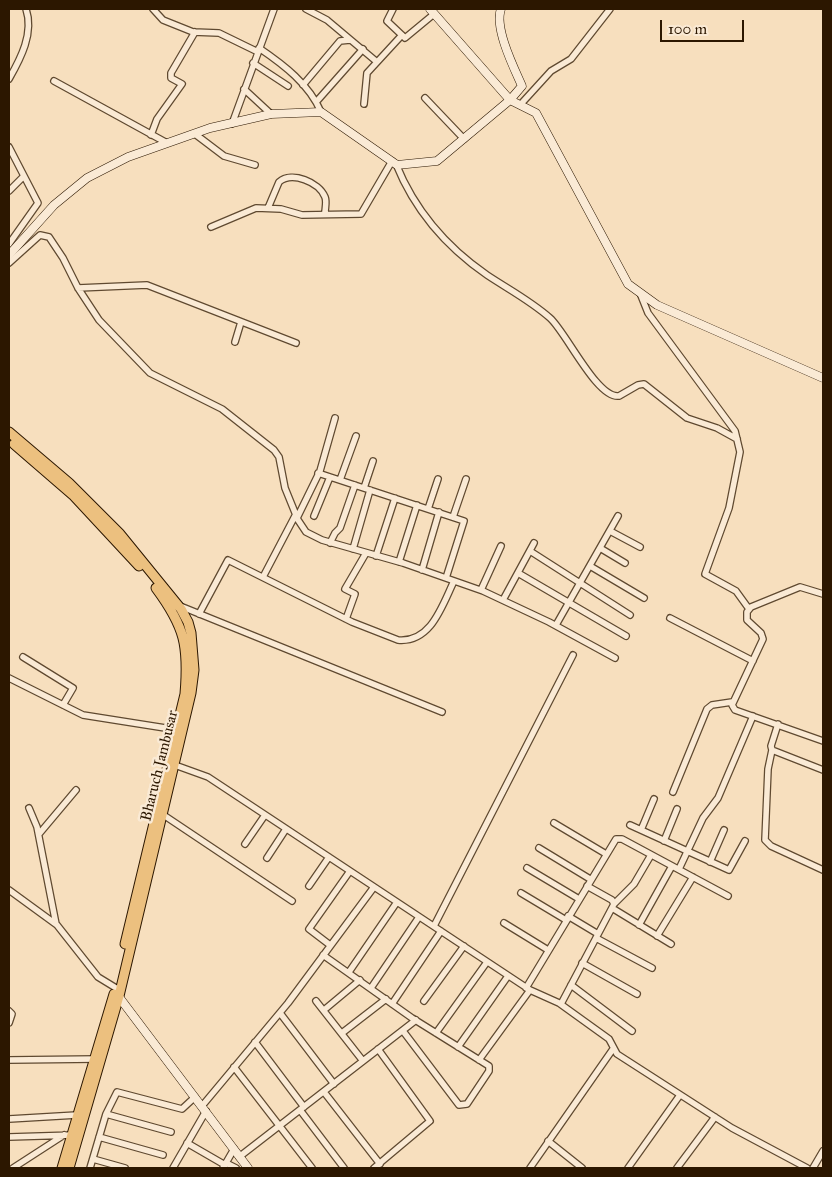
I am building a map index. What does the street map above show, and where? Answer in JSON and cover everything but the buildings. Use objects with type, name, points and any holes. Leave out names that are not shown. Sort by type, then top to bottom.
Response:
[{"type":"main road","points":[[9,255],[12,245],[86,178],[128,157],[167,143],[271,114],[321,112],[394,162],[437,162],[510,100],[522,86],[509,57],[498,16],[501,9]]},
{"type":"main road","points":[[432,11],[510,100],[536,113],[628,284],[657,305],[823,378]]},
{"type":"main road","name":"Bharuch Jambusar","points":[[9,432],[69,483],[120,534],[178,605],[188,664],[179,730],[116,992],[98,1059],[71,1135],[69,1168]]},
{"type":"main road","name":"Bharuch Jambusar","points":[[9,440],[73,495],[135,561],[181,617]]},
{"type":"main road","name":"Bharuch Jambusar","points":[[139,899],[162,814],[170,764]]},
{"type":"main road","points":[[116,992],[248,1168]]},
{"type":"main road","name":"Bharuch Jambusar","points":[[62,1168],[77,1115],[98,1059]]},
{"type":"street","points":[[9,79],[20,59],[30,25],[26,9]]},
{"type":"street","points":[[154,9],[163,20],[195,32],[219,33],[280,62],[303,84],[317,101],[321,112]]},
{"type":"street","points":[[232,124],[274,9]]},
{"type":"street","points":[[306,9],[327,20],[377,62]]},
{"type":"street","points":[[393,9],[387,22],[402,35],[408,37],[432,11]]},
{"type":"street","points":[[520,105],[551,71],[571,59],[610,9]]},
{"type":"street","points":[[151,135],[157,119],[182,84],[172,78],[171,73],[195,32]]},
{"type":"street","points":[[364,104],[366,75],[402,35]]},
{"type":"street","points":[[303,84],[340,41],[351,40]]},
{"type":"street","points":[[317,101],[362,50]]},
{"type":"street","points":[[254,63],[288,86]]},
{"type":"street","points":[[54,81],[167,143]]},
{"type":"street","points":[[244,89],[271,114]]},
{"type":"street","points":[[425,98],[464,139]]},
{"type":"street","points":[[195,134],[224,156],[255,165]]},
{"type":"street","points":[[9,146],[38,203],[12,245]]},
{"type":"street","points":[[394,162],[405,186],[434,230],[483,272],[550,319],[580,361],[608,394],[619,396],[638,385],[644,384],[687,418],[717,428],[737,439]]},
{"type":"street","points":[[212,227],[251,209],[282,208],[302,215],[325,213],[361,214],[394,162]]},
{"type":"street","points":[[9,191],[24,176]]},
{"type":"street","points":[[268,208],[279,182],[291,176],[300,177],[321,191],[326,200],[325,213]]},
{"type":"street","points":[[9,263],[40,235],[44,234],[49,237],[99,320],[152,374],[222,409],[274,450],[279,457],[284,486],[306,532],[330,543],[399,562],[481,590],[556,626],[615,658]]},
{"type":"street","points":[[80,288],[147,285],[296,343]]},
{"type":"street","points":[[640,293],[648,313],[734,430],[740,452],[728,508],[705,571],[710,578],[736,591],[750,609]]},
{"type":"street","points":[[235,342],[241,322]]},
{"type":"street","points":[[263,577],[297,516],[318,473],[335,418]]},
{"type":"street","points":[[340,480],[356,436]]},
{"type":"street","points":[[353,549],[373,461]]},
{"type":"street","points":[[318,473],[453,516],[465,522],[446,578]]},
{"type":"street","points":[[314,516],[330,477]]},
{"type":"street","points":[[428,509],[438,479]]},
{"type":"street","points":[[453,516],[466,479]]},
{"type":"street","points":[[330,543],[340,528],[355,485]]},
{"type":"street","points":[[376,556],[395,498]]},
{"type":"street","points":[[399,562],[417,505]]},
{"type":"street","points":[[422,570],[439,512]]},
{"type":"street","points":[[556,626],[618,516]]},
{"type":"street","points":[[610,531],[640,547]]},
{"type":"street","points":[[503,600],[534,543]]},
{"type":"street","points":[[481,590],[501,546]]},
{"type":"street","points":[[600,548],[625,563]]},
{"type":"street","points":[[530,550],[630,615]]},
{"type":"street","points":[[346,619],[356,594],[345,589],[366,553]]},
{"type":"street","points":[[199,614],[226,560],[346,619],[398,640],[412,640],[430,627],[454,581]]},
{"type":"street","points":[[590,566],[644,598]]},
{"type":"street","points":[[518,573],[626,636]]},
{"type":"street","points":[[823,594],[800,587],[750,609],[746,616],[747,620],[763,636],[762,643],[732,702],[735,710],[823,741]]},
{"type":"street","points":[[178,605],[442,712]]},
{"type":"street","points":[[670,618],[753,661]]},
{"type":"street","points":[[434,926],[573,655]]},
{"type":"street","points":[[23,656],[73,688],[63,705]]},
{"type":"street","points":[[9,678],[86,716],[179,730]]},
{"type":"street","points":[[673,792],[708,707],[732,702]]},
{"type":"street","points":[[679,869],[703,818],[718,798],[753,716]]},
{"type":"street","points":[[778,724],[771,746],[772,750],[768,769],[765,840],[771,846],[823,870]]},
{"type":"street","points":[[772,750],[823,770]]},
{"type":"street","points":[[170,764],[204,775],[528,989],[561,1004],[608,1039],[617,1054],[680,1095],[715,1117],[808,1168]]},
{"type":"street","points":[[39,834],[76,790]]},
{"type":"street","points":[[641,830],[654,799]]},
{"type":"street","points":[[28,808],[39,834],[56,924]]},
{"type":"street","points":[[664,841],[677,809]]},
{"type":"street","points":[[162,814],[292,901]]},
{"type":"street","points":[[245,844],[265,815]]},
{"type":"street","points":[[554,822],[606,854]]},
{"type":"street","points":[[630,825],[731,870],[745,841]]},
{"type":"street","points":[[267,858],[286,829]]},
{"type":"street","points":[[710,862],[724,830]]},
{"type":"street","points":[[479,1060],[528,989],[548,950],[614,840],[619,839],[651,854],[728,896]]},
{"type":"street","points":[[539,848],[590,879]]},
{"type":"street","points":[[561,1004],[613,906],[634,884],[651,854]]},
{"type":"street","points":[[309,886],[329,857]]},
{"type":"street","points":[[639,925],[672,866]]},
{"type":"street","points":[[527,868],[579,899]]},
{"type":"street","points":[[330,945],[309,929],[350,871]]},
{"type":"street","points":[[657,936],[693,877]]},
{"type":"street","points":[[587,886],[612,900],[613,906],[639,925],[671,944]]},
{"type":"street","points":[[173,1168],[204,1108],[234,1067],[280,1012],[374,887]]},
{"type":"street","points":[[9,890],[56,924],[98,977],[116,992]]},
{"type":"street","points":[[521,893],[652,968]]},
{"type":"street","points":[[348,972],[397,902]]},
{"type":"street","points":[[371,988],[419,917]]},
{"type":"street","points":[[504,923],[548,950]]},
{"type":"street","points":[[392,1004],[441,931]]},
{"type":"street","points":[[424,1001],[464,946]]},
{"type":"street","points":[[323,955],[392,1004],[490,1069],[467,1104],[462,1106],[403,1031]]},
{"type":"street","points":[[436,1033],[487,962]]},
{"type":"street","points":[[582,964],[637,994]]},
{"type":"street","points":[[458,1047],[508,976]]},
{"type":"street","points":[[324,1010],[360,980]]},
{"type":"street","points":[[571,985],[632,1031]]},
{"type":"street","points":[[342,1034],[386,999]]},
{"type":"street","points":[[316,1001],[363,1061]]},
{"type":"street","points":[[9,1011],[12,1014],[9,1023]]},
{"type":"street","points":[[280,1012],[334,1084]]},
{"type":"street","points":[[240,1157],[416,1020]]},
{"type":"street","points":[[256,1042],[344,1168]]},
{"type":"street","points":[[374,1168],[428,1123],[430,1119],[378,1049]]},
{"type":"street","points":[[530,1168],[614,1049]]},
{"type":"street","points":[[9,1060],[98,1059]]},
{"type":"street","points":[[234,1067],[312,1168]]},
{"type":"street","points":[[90,1168],[106,1114],[119,1092],[182,1109],[195,1097]]},
{"type":"street","points":[[324,1092],[380,1164]]},
{"type":"street","points":[[628,1168],[680,1095]]},
{"type":"street","points":[[106,1114],[171,1132]]},
{"type":"street","points":[[9,1119],[77,1115]]},
{"type":"street","points":[[677,1168],[715,1117]]},
{"type":"street","points":[[9,1137],[71,1135]]},
{"type":"street","points":[[13,1168],[71,1135]]},
{"type":"street","points":[[99,1137],[163,1155]]},
{"type":"street","points":[[548,1142],[582,1168]]},
{"type":"street","points":[[187,1143],[224,1165],[236,1168]]},
{"type":"street","points":[[224,1165],[234,1149]]},
{"type":"street","points":[[813,1168],[823,1151]]},
{"type":"street","points":[[93,1159],[125,1168]]}]
